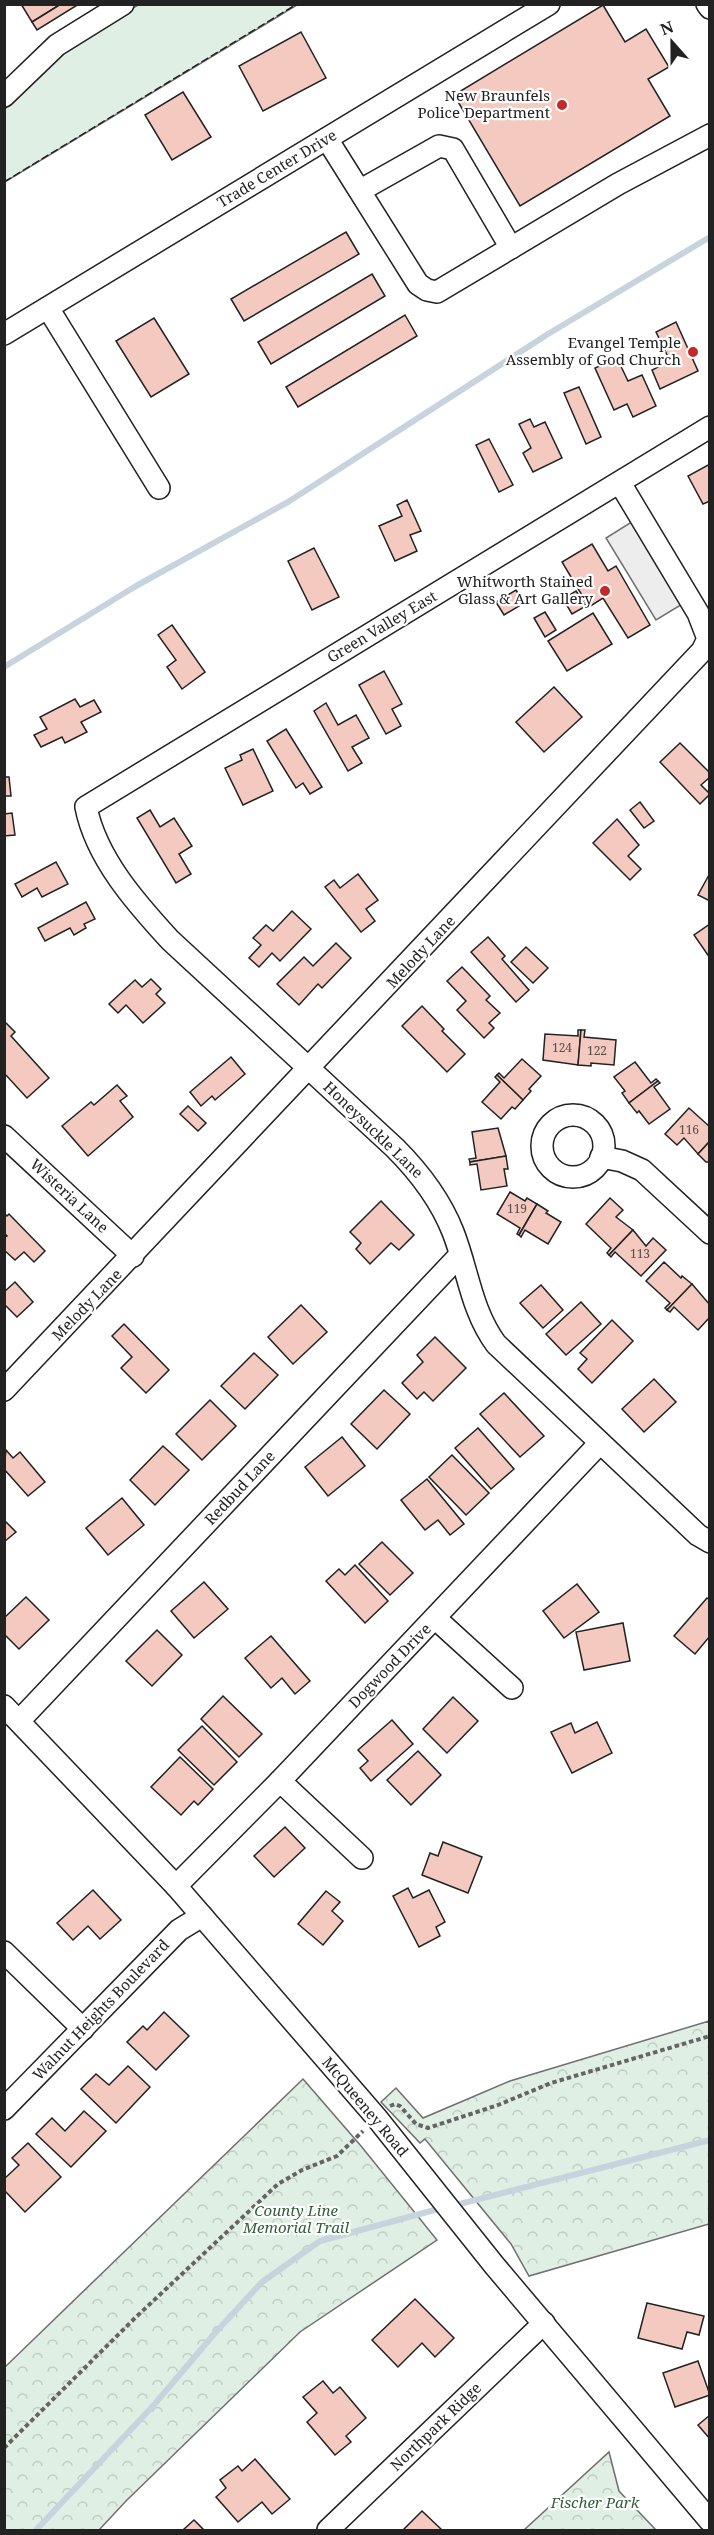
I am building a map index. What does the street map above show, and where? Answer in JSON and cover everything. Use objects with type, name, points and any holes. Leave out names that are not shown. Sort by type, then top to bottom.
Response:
[{"type":"street","points":[[4,96],[57,45],[123,4]]},
{"type":"street","name":"Trade Center Drive","points":[[4,334],[549,4]]},
{"type":"street","points":[[327,139],[418,284],[427,290],[437,292],[618,184],[710,135]]},
{"type":"street","points":[[361,190],[439,146],[453,149],[511,248]]},
{"type":"street","points":[[48,308],[159,488]]},
{"type":"street","name":"Green Valley East","points":[[87,809],[86,807],[110,790],[710,427]]},
{"type":"street","name":"Melody Lane","points":[[4,1390],[310,1069],[702,651],[708,639],[698,613],[620,483]]},
{"type":"street","name":"Honeysuckle Lane","points":[[87,809],[91,825],[122,882],[170,940],[395,1148],[421,1176],[442,1207],[477,1311],[489,1335],[698,1535],[710,1542]]},
{"type":"street","name":"Wisteria Lane","points":[[4,1136],[133,1256]]},
{"type":"street","points":[[602,1157],[622,1161],[642,1170],[710,1233]]},
{"type":"street","name":"Redbud Lane","points":[[12,1714],[460,1255]]},
{"type":"street","name":"Dogwood Drive","points":[[176,1886],[280,1781],[600,1443]]},
{"type":"street","points":[[435,1618],[512,1688]]},
{"type":"street","name":"McQueeney Road","points":[[12,1714],[176,1886],[376,2117],[488,2258],[627,2426],[710,2521]]},
{"type":"street","points":[[280,1781],[362,1858]]},
{"type":"street","name":"Walnut Heights Boulevard","points":[[4,2109],[179,1930],[202,1916]]},
{"type":"street","points":[[4,1953],[83,2029]]},
{"type":"street","name":"Northpark Ridge","points":[[328,2530],[544,2323]]},
{"type":"path","points":[[389,2106],[395,2104],[400,2106],[416,2124],[428,2128],[551,2083],[710,2036]]},
{"type":"path","points":[[4,2448],[135,2318],[278,2184],[302,2170],[336,2156],[365,2129]]},
{"type":"green space","points":[[138,5],[297,5],[5,182],[5,109],[54,55]]},
{"type":"green space","points":[[709,2021],[709,2224],[529,2276],[511,2244],[425,2139],[420,2143],[381,2102],[396,2088],[423,2118],[510,2081]]},
{"type":"green space","name":"County Line Memorial Trail","points":[[303,2079],[437,2240],[300,2332],[99,2530],[5,2530],[5,2367]]},
{"type":"green space","name":"Fischer Park","points":[[609,2452],[619,2491],[656,2530],[524,2530]]},
{"type":"shaded area","points":[[638,518],[689,600],[656,620],[606,538]]},
{"type":"building","points":[[21,4],[61,4],[32,22]]},
{"type":"building","points":[[61,4],[79,4],[37,30],[32,22]]},
{"type":"building","name":"New Braunfels Police Department","points":[[603,5],[625,42],[646,29],[669,67],[648,79],[670,116],[520,206],[454,95]]},
{"type":"building","points":[[301,32],[326,78],[263,111],[239,66]]},
{"type":"building","points":[[183,92],[211,137],[172,160],[145,115]]},
{"type":"building","points":[[346,232],[359,254],[244,321],[231,299]]},
{"type":"building","points":[[372,274],[385,296],[271,364],[258,342]]},
{"type":"building","points":[[405,315],[417,336],[298,407],[286,387]]},
{"type":"building","points":[[154,318],[189,374],[151,397],[116,341]]},
{"type":"building","points":[[676,322],[698,371],[660,389],[652,370],[670,361],[656,332]]},
{"type":"building","points":[[617,358],[628,381],[642,375],[656,406],[633,417],[627,404],[614,410],[595,368]]},
{"type":"building","points":[[579,387],[601,437],[586,444],[564,393]]},
{"type":"building","points":[[530,419],[534,427],[545,422],[562,458],[533,472],[523,453],[531,448],[519,424]]},
{"type":"building","points":[[489,439],[513,485],[499,492],[476,445]]},
{"type":"building","points":[[710,464],[710,501],[703,504],[688,476]]},
{"type":"building","points":[[407,500],[421,531],[410,535],[417,551],[395,561],[379,526],[402,516],[397,505]]},
{"type":"building","name":"Whitworth Stained Glass & Art Gallery","points":[[592,544],[608,571],[616,566],[650,625],[628,638],[603,598],[589,607],[562,562]]},
{"type":"building","points":[[314,548],[339,597],[312,610],[288,561]]},
{"type":"building","points":[[516,590],[524,603],[504,615],[496,602]]},
{"type":"building","points":[[576,591],[586,606],[572,614],[563,599]]},
{"type":"building","points":[[545,612],[556,630],[545,637],[534,618]]},
{"type":"building","points":[[593,613],[612,644],[567,671],[548,641]]},
{"type":"building","points":[[172,625],[205,672],[182,689],[167,667],[176,660],[158,635]]},
{"type":"building","points":[[384,671],[402,704],[392,709],[401,726],[386,734],[359,685]]},
{"type":"building","points":[[554,687],[582,717],[544,752],[516,722]]},
{"type":"building","points":[[75,699],[80,707],[94,700],[101,712],[81,722],[87,732],[65,743],[62,737],[41,747],[34,735],[47,729],[40,717]]},
{"type":"building","points":[[326,703],[338,725],[356,715],[369,738],[352,747],[362,763],[348,771],[314,711]]},
{"type":"building","points":[[286,729],[322,787],[310,794],[303,783],[296,788],[267,741]]},
{"type":"building","points":[[680,743],[710,773],[710,777],[701,785],[710,794],[700,804],[660,762]]},
{"type":"building","points":[[253,749],[273,791],[243,805],[225,768],[242,760],[240,755]]},
{"type":"building","points":[[4,777],[9,777],[11,796],[4,796]]},
{"type":"building","points":[[640,802],[654,821],[644,828],[630,810]]},
{"type":"building","points":[[150,810],[160,827],[174,818],[192,846],[179,854],[191,874],[176,883],[137,818]]},
{"type":"building","points":[[12,813],[15,835],[4,836],[4,814]]},
{"type":"building","points":[[617,819],[639,845],[628,856],[641,869],[630,880],[593,843]]},
{"type":"building","points":[[56,862],[68,884],[42,897],[37,888],[22,897],[15,884]]},
{"type":"building","points":[[710,873],[710,901],[698,895]]},
{"type":"building","points":[[358,874],[378,900],[366,909],[375,921],[361,932],[325,887],[334,880],[340,888]]},
{"type":"building","points":[[86,902],[95,919],[84,924],[86,928],[74,935],[70,928],[45,941],[38,928]]},
{"type":"building","points":[[292,911],[311,929],[280,961],[272,953],[259,967],[249,958],[261,945],[253,938],[266,925],[273,931]]},
{"type":"building","points":[[710,924],[710,958],[694,935]]},
{"type":"building","points":[[488,937],[505,956],[502,959],[529,990],[516,1002],[471,952]]},
{"type":"building","points":[[336,943],[351,958],[322,988],[318,984],[299,1005],[277,984],[304,957],[313,966]]},
{"type":"building","points":[[526,947],[548,968],[533,983],[511,962]]},
{"type":"building","points":[[462,967],[490,996],[486,1000],[500,1013],[489,1023],[494,1028],[484,1038],[457,1010],[466,1001],[447,981]]},
{"type":"building","points":[[151,979],[161,989],[156,994],[165,1003],[143,1023],[126,1005],[118,1013],[109,1004],[135,980],[142,987]]},
{"type":"building","points":[[422,1006],[465,1054],[447,1072],[402,1026]]},
{"type":"building","points":[[4,1021],[15,1032],[11,1036],[49,1078],[27,1098],[4,1073]]},
{"type":"building","points":[[578,1030],[581,1030],[578,1065],[543,1060],[545,1034],[578,1036]]},
{"type":"building","points":[[581,1030],[585,1030],[584,1037],[616,1040],[614,1065],[591,1063],[591,1066],[578,1065]]},
{"type":"building","points":[[231,1057],[245,1074],[215,1100],[212,1096],[201,1106],[190,1092]]},
{"type":"building","points":[[522,1059],[541,1076],[523,1100],[497,1075],[499,1073],[504,1078]]},
{"type":"building","points":[[635,1062],[651,1083],[656,1079],[658,1081],[629,1103],[622,1093],[625,1091],[614,1077]]},
{"type":"building","points":[[497,1075],[523,1100],[515,1109],[512,1107],[501,1119],[482,1102],[500,1082],[495,1077]]},
{"type":"building","points":[[658,1081],[660,1083],[654,1087],[670,1109],[649,1124],[629,1103]]},
{"type":"building","points":[[117,1085],[127,1096],[120,1101],[133,1117],[88,1156],[62,1126],[91,1102],[94,1105]]},
{"type":"building","points":[[188,1106],[206,1123],[198,1131],[180,1114]]},
{"type":"building","points":[[689,1108],[710,1127],[710,1141],[698,1154],[684,1138],[677,1145],[665,1134]]},
{"type":"building","points":[[498,1128],[506,1156],[470,1162],[469,1159],[476,1158],[472,1132]]},
{"type":"building","points":[[710,1141],[710,1162],[706,1162],[698,1154]]},
{"type":"building","points":[[506,1156],[508,1169],[504,1169],[507,1186],[481,1190],[477,1164],[470,1165],[470,1162]]},
{"type":"building","points":[[510,1192],[525,1201],[527,1198],[537,1204],[519,1235],[517,1234],[520,1228],[497,1214]]},
{"type":"building","points":[[610,1198],[623,1210],[616,1217],[633,1230],[609,1255],[607,1253],[611,1248],[586,1224]]},
{"type":"building","points":[[381,1201],[414,1235],[399,1250],[391,1243],[370,1264],[356,1249],[361,1243],[350,1232]]},
{"type":"building","points":[[537,1204],[561,1222],[548,1244],[525,1230],[521,1237],[519,1235]]},
{"type":"building","points":[[4,1213],[7,1216],[9,1214],[45,1251],[34,1262],[24,1252],[15,1260],[4,1250],[4,1238],[7,1236],[4,1233]]},
{"type":"building","points":[[633,1230],[646,1246],[653,1238],[666,1250],[641,1276],[615,1252],[611,1257],[609,1255]]},
{"type":"building","points":[[664,1262],[681,1278],[682,1276],[692,1284],[667,1310],[665,1308],[670,1303],[646,1281]]},
{"type":"building","points":[[15,1282],[33,1302],[17,1317],[4,1304],[4,1292]]},
{"type":"building","points":[[692,1284],[710,1305],[710,1317],[698,1330],[674,1307],[670,1312],[667,1310]]},
{"type":"building","points":[[541,1285],[563,1310],[543,1328],[520,1303]]},
{"type":"building","points":[[581,1302],[601,1324],[566,1355],[546,1334]]},
{"type":"building","points":[[301,1305],[327,1332],[293,1364],[268,1337]]},
{"type":"building","points":[[612,1320],[633,1341],[592,1383],[578,1369],[587,1359],[580,1353]]},
{"type":"building","points":[[124,1324],[169,1370],[146,1393],[121,1368],[132,1357],[112,1336]]},
{"type":"building","points":[[435,1337],[466,1368],[433,1401],[424,1392],[417,1399],[402,1383],[423,1362],[417,1355]]},
{"type":"building","points":[[254,1353],[278,1375],[245,1409],[221,1386]]},
{"type":"building","points":[[654,1379],[676,1402],[644,1432],[622,1409]]},
{"type":"building","points":[[384,1390],[410,1414],[377,1449],[351,1424]]},
{"type":"building","points":[[504,1393],[544,1436],[520,1457],[480,1414]]},
{"type":"building","points":[[210,1400],[236,1426],[202,1460],[176,1434]]},
{"type":"building","points":[[478,1428],[514,1469],[491,1489],[455,1448]]},
{"type":"building","points":[[342,1437],[365,1466],[328,1496],[305,1467]]},
{"type":"building","points":[[163,1446],[189,1470],[155,1505],[130,1480]]},
{"type":"building","points":[[6,1450],[13,1458],[20,1452],[45,1482],[28,1496],[4,1469]]},
{"type":"building","points":[[452,1455],[489,1493],[466,1515],[429,1477]]},
{"type":"building","points":[[427,1479],[464,1524],[450,1535],[438,1520],[425,1530],[401,1500]]},
{"type":"building","points":[[122,1498],[144,1525],[108,1555],[86,1528]]},
{"type":"building","points":[[4,1520],[16,1532],[4,1542]]},
{"type":"building","points":[[382,1542],[413,1573],[390,1595],[359,1564]]},
{"type":"building","points":[[355,1565],[388,1601],[365,1623],[326,1581],[339,1569],[345,1575]]},
{"type":"building","points":[[204,1582],[228,1609],[194,1638],[171,1611]]},
{"type":"building","points":[[577,1584],[599,1612],[564,1638],[543,1611]]},
{"type":"building","points":[[26,1597],[49,1620],[19,1649],[4,1634],[4,1618]]},
{"type":"building","points":[[707,1598],[710,1600],[710,1636],[695,1654],[674,1636]]},
{"type":"building","points":[[623,1623],[630,1661],[584,1670],[576,1632]]},
{"type":"building","points":[[157,1630],[182,1655],[152,1686],[126,1661]]},
{"type":"building","points":[[271,1636],[310,1681],[295,1694],[282,1678],[271,1688],[245,1658]]},
{"type":"building","points":[[223,1696],[262,1734],[239,1757],[201,1719]]},
{"type":"building","points":[[453,1697],[478,1721],[447,1753],[423,1729]]},
{"type":"building","points":[[392,1720],[413,1744],[371,1781],[360,1768],[368,1761],[358,1750]]},
{"type":"building","points":[[597,1722],[612,1753],[572,1773],[551,1732],[571,1723],[575,1733]]},
{"type":"building","points":[[202,1726],[237,1762],[214,1785],[178,1750]]},
{"type":"building","points":[[418,1751],[441,1775],[411,1805],[387,1780]]},
{"type":"building","points":[[180,1757],[213,1789],[198,1805],[194,1801],[181,1815],[151,1787]]},
{"type":"building","points":[[285,1827],[305,1848],[274,1877],[254,1856]]},
{"type":"building","points":[[443,1842],[482,1857],[468,1893],[422,1875],[430,1853],[438,1856]]},
{"type":"building","points":[[408,1888],[413,1898],[429,1890],[445,1922],[436,1927],[440,1936],[419,1947],[393,1896]]},
{"type":"building","points":[[93,1890],[121,1920],[100,1939],[88,1926],[73,1940],[57,1923]]},
{"type":"building","points":[[326,1891],[340,1902],[332,1911],[343,1921],[323,1945],[298,1924]]},
{"type":"building","points":[[164,2012],[189,2036],[156,2070],[127,2042],[143,2026],[147,2030]]},
{"type":"building","points":[[128,2066],[150,2087],[116,2123],[81,2089],[96,2074],[109,2085]]},
{"type":"building","points":[[84,2111],[106,2131],[71,2167],[36,2134],[52,2118],[65,2131]]},
{"type":"building","points":[[28,2143],[61,2177],[25,2212],[4,2190],[4,2179],[19,2165],[12,2158]]},
{"type":"building","points":[[415,2299],[454,2338],[435,2357],[422,2343],[398,2367],[372,2340]]},
{"type":"building","points":[[647,2303],[704,2316],[699,2335],[687,2332],[682,2349],[638,2338]]},
{"type":"building","points":[[698,2361],[710,2395],[675,2407],[663,2373]]},
{"type":"building","points":[[323,2381],[333,2393],[340,2387],[366,2418],[346,2436],[351,2442],[335,2455],[307,2422],[317,2413],[303,2397]]},
{"type":"building","points":[[710,2415],[710,2439],[698,2425]]},
{"type":"building","points":[[255,2459],[290,2499],[272,2514],[262,2502],[238,2522],[216,2497],[226,2488],[220,2480],[238,2466],[242,2471]]},
{"type":"building","points":[[422,2511],[442,2530],[403,2530]]},
{"type":"building","points":[[194,2520],[204,2530],[183,2530]]},
{"type":"waterway","points":[[4,667],[136,586],[288,502],[548,334],[710,237]]},
{"type":"waterway","points":[[452,2206],[710,2140]]},
{"type":"waterway","points":[[36,2530],[153,2406],[262,2282],[320,2241],[442,2208]]},
{"type":"fence","points":[[4,182],[297,4]]},
{"type":"place","name":"New Braunfels Police Department","points":[[562,105]]},
{"type":"place","name":"Evangel Temple Assembly of God Church","points":[[693,352]]},
{"type":"place","name":"Whitworth Stained Glass & Art Gallery","points":[[605,591]]}]
